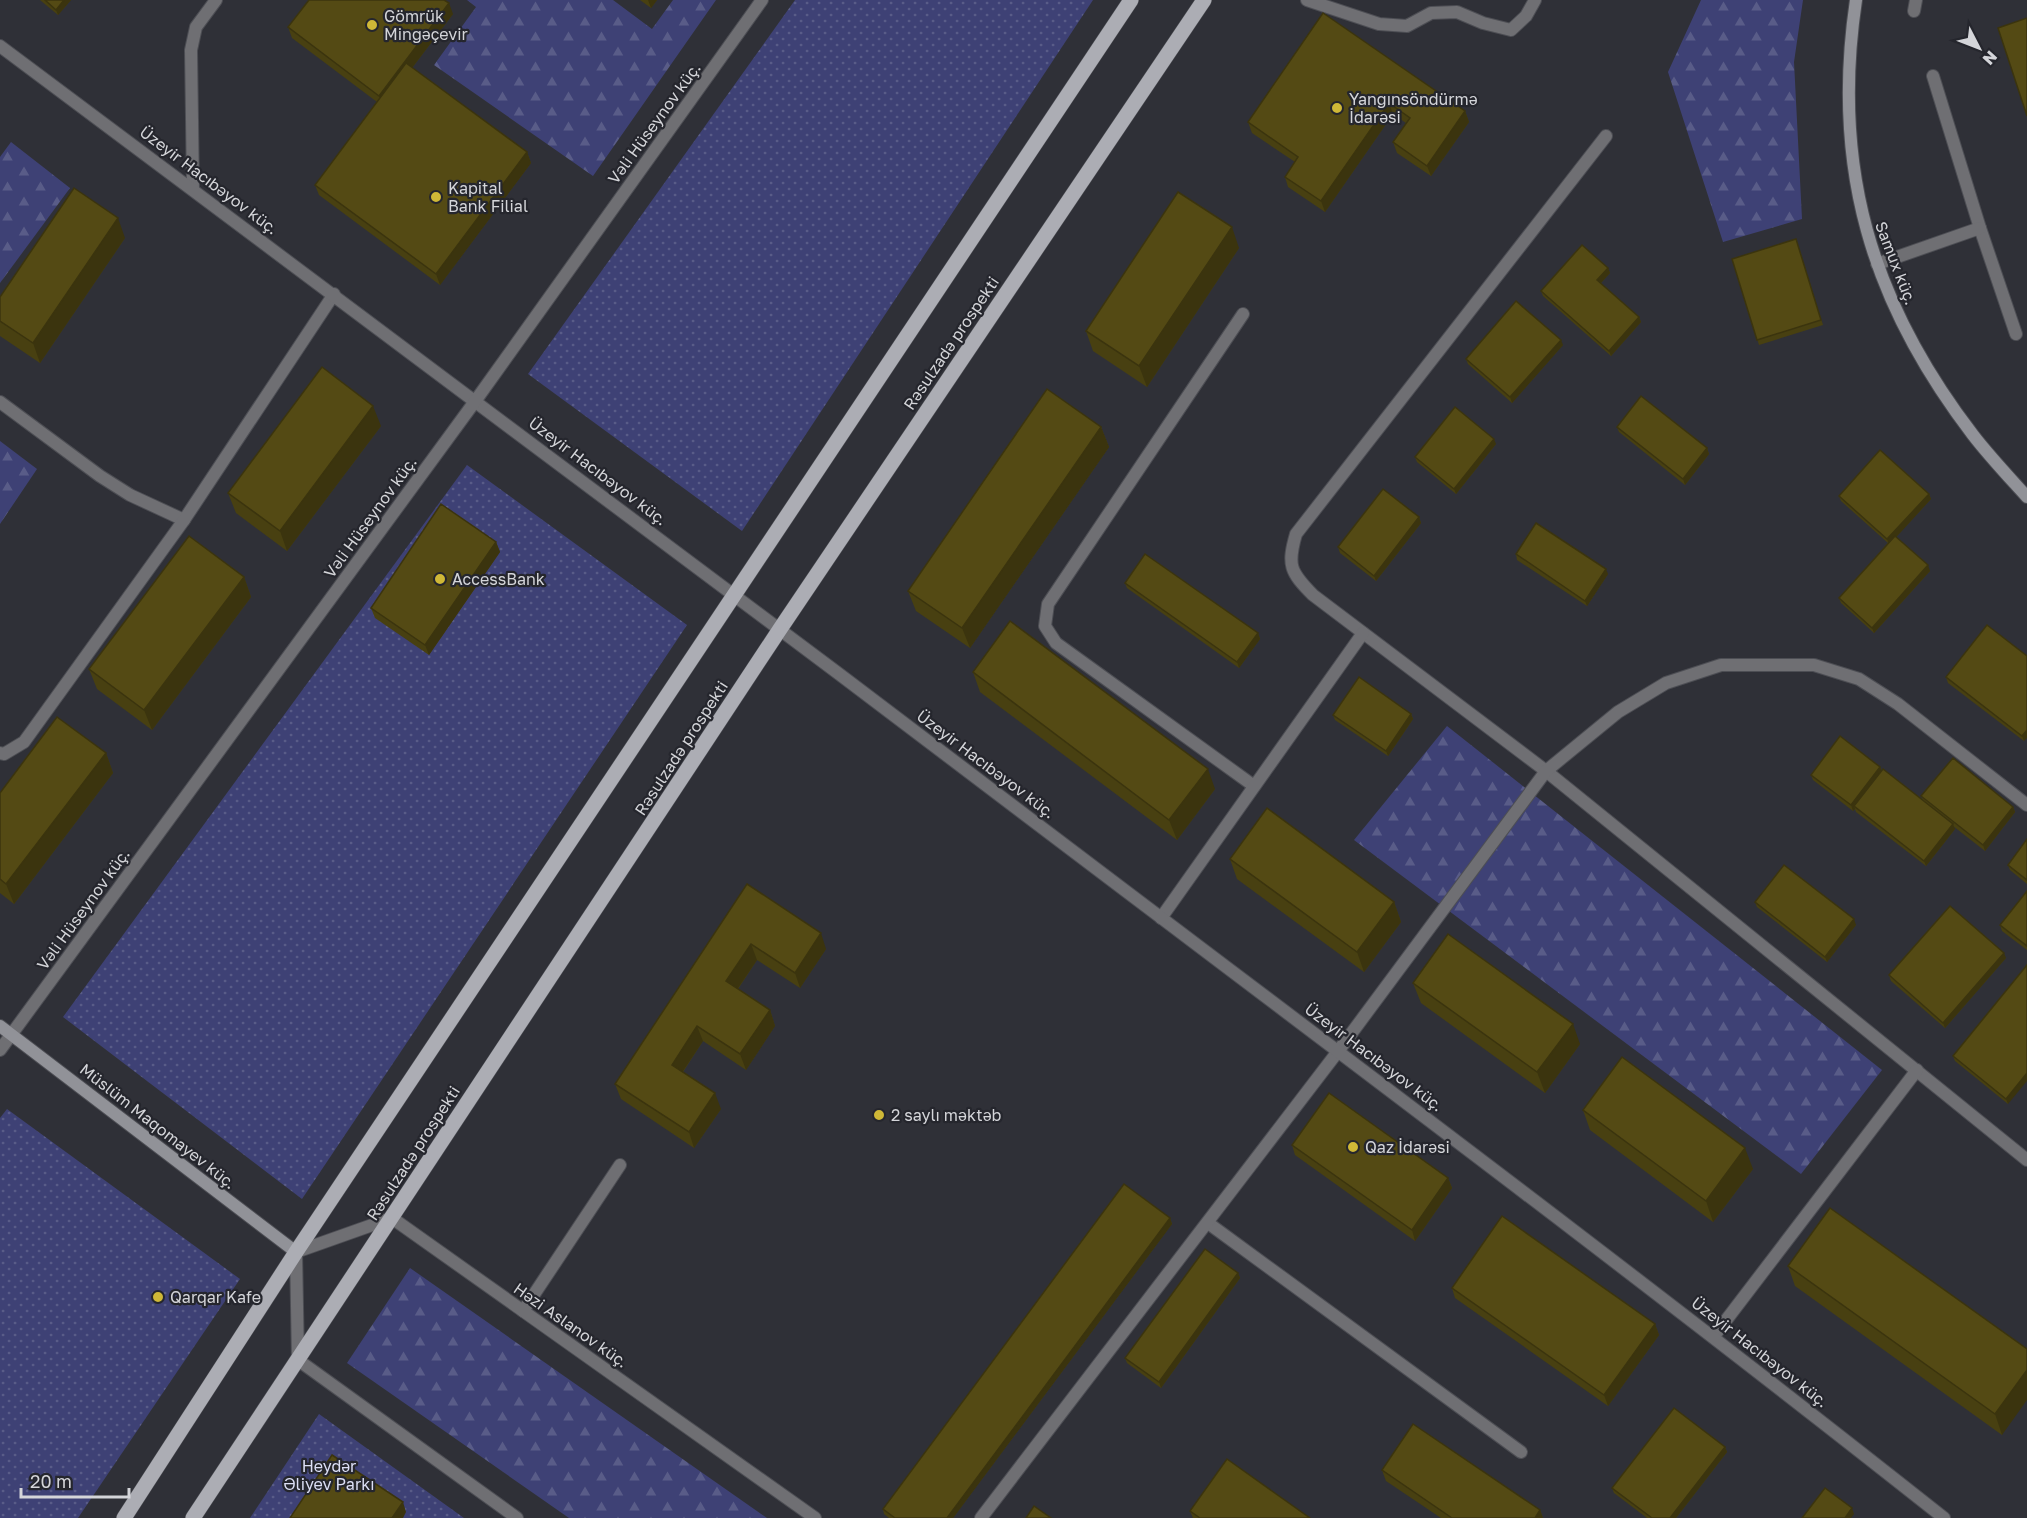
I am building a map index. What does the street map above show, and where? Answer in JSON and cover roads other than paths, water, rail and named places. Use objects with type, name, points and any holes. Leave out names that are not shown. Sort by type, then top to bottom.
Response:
[{"type":"main road","points":[[124,1518],[296,1252],[1131,0]]},
{"type":"main road","name":"Rəsulzadə prospekti","points":[[193,1518],[780,629],[1204,0]]},
{"type":"main road","name":"Samux küç.","points":[[1856,0],[1847,86],[1854,180],[1864,229],[1892,304],[1930,372],[1973,435],[2027,497]]},
{"type":"main road","name":"Müslüm Maqomayev küç.","points":[[0,1026],[296,1252]]},
{"type":"street","points":[[193,189],[191,50],[196,27],[216,0]]},
{"type":"street","name":"Vəli Hüseynov küç.","points":[[0,1050],[476,400],[762,0]]},
{"type":"street","points":[[1306,0],[1379,24],[1407,26],[1431,13],[1457,12],[1483,23],[1511,30],[1526,16],[1534,0]]},
{"type":"street","name":"Üzeyir Hacıbəyov küç.","points":[[0,46],[476,400],[1339,1050],[1714,1336],[1944,1518]]},
{"type":"street","points":[[1934,76],[1980,228],[2016,334]]},
{"type":"street","points":[[1606,136],[1296,534],[1289,557],[1295,577],[1313,595],[1546,771],[2027,1160]]},
{"type":"street","points":[[1877,264],[1980,228]]},
{"type":"street","points":[[0,753],[4,754],[24,742],[184,520],[334,294]]},
{"type":"street","points":[[1243,314],[1048,604],[1045,626],[1056,644],[1254,786]]},
{"type":"street","points":[[0,402],[100,477],[130,495],[184,520]]},
{"type":"street","points":[[1161,918],[1363,633]]},
{"type":"street","points":[[981,1518],[1339,1050],[1546,771],[1618,712],[1666,682],[1721,665],[1814,665],[1859,679],[1898,704],[2027,806]]},
{"type":"street","points":[[1714,1336],[1917,1070]]},
{"type":"street","points":[[523,1311],[620,1166]]},
{"type":"street","points":[[392,1218],[296,1252],[298,1360],[517,1518]]},
{"type":"street","name":"Həzi Aslanov küç.","points":[[392,1218],[815,1518]]},
{"type":"street","points":[[1208,1223],[1521,1452]]},
{"type":"place","name":"Gömrük Mingəçevir","points":[[372,25]]},
{"type":"place","name":"Yanğınsöndürmə İdarəsi","points":[[1337,108]]},
{"type":"place","name":"Kapital Bank Filial","points":[[436,197]]},
{"type":"place","name":"AccessBank","points":[[440,579]]},
{"type":"place","name":"2 saylı məktəb","points":[[879,1115]]},
{"type":"place","name":"Qaz İdarəsi","points":[[1353,1147]]},
{"type":"place","name":"Qarqar Kafe","points":[[158,1297]]},
{"type":"park label","name":"Heydər Əliyev Parkı","points":[[329,1475]]}]
